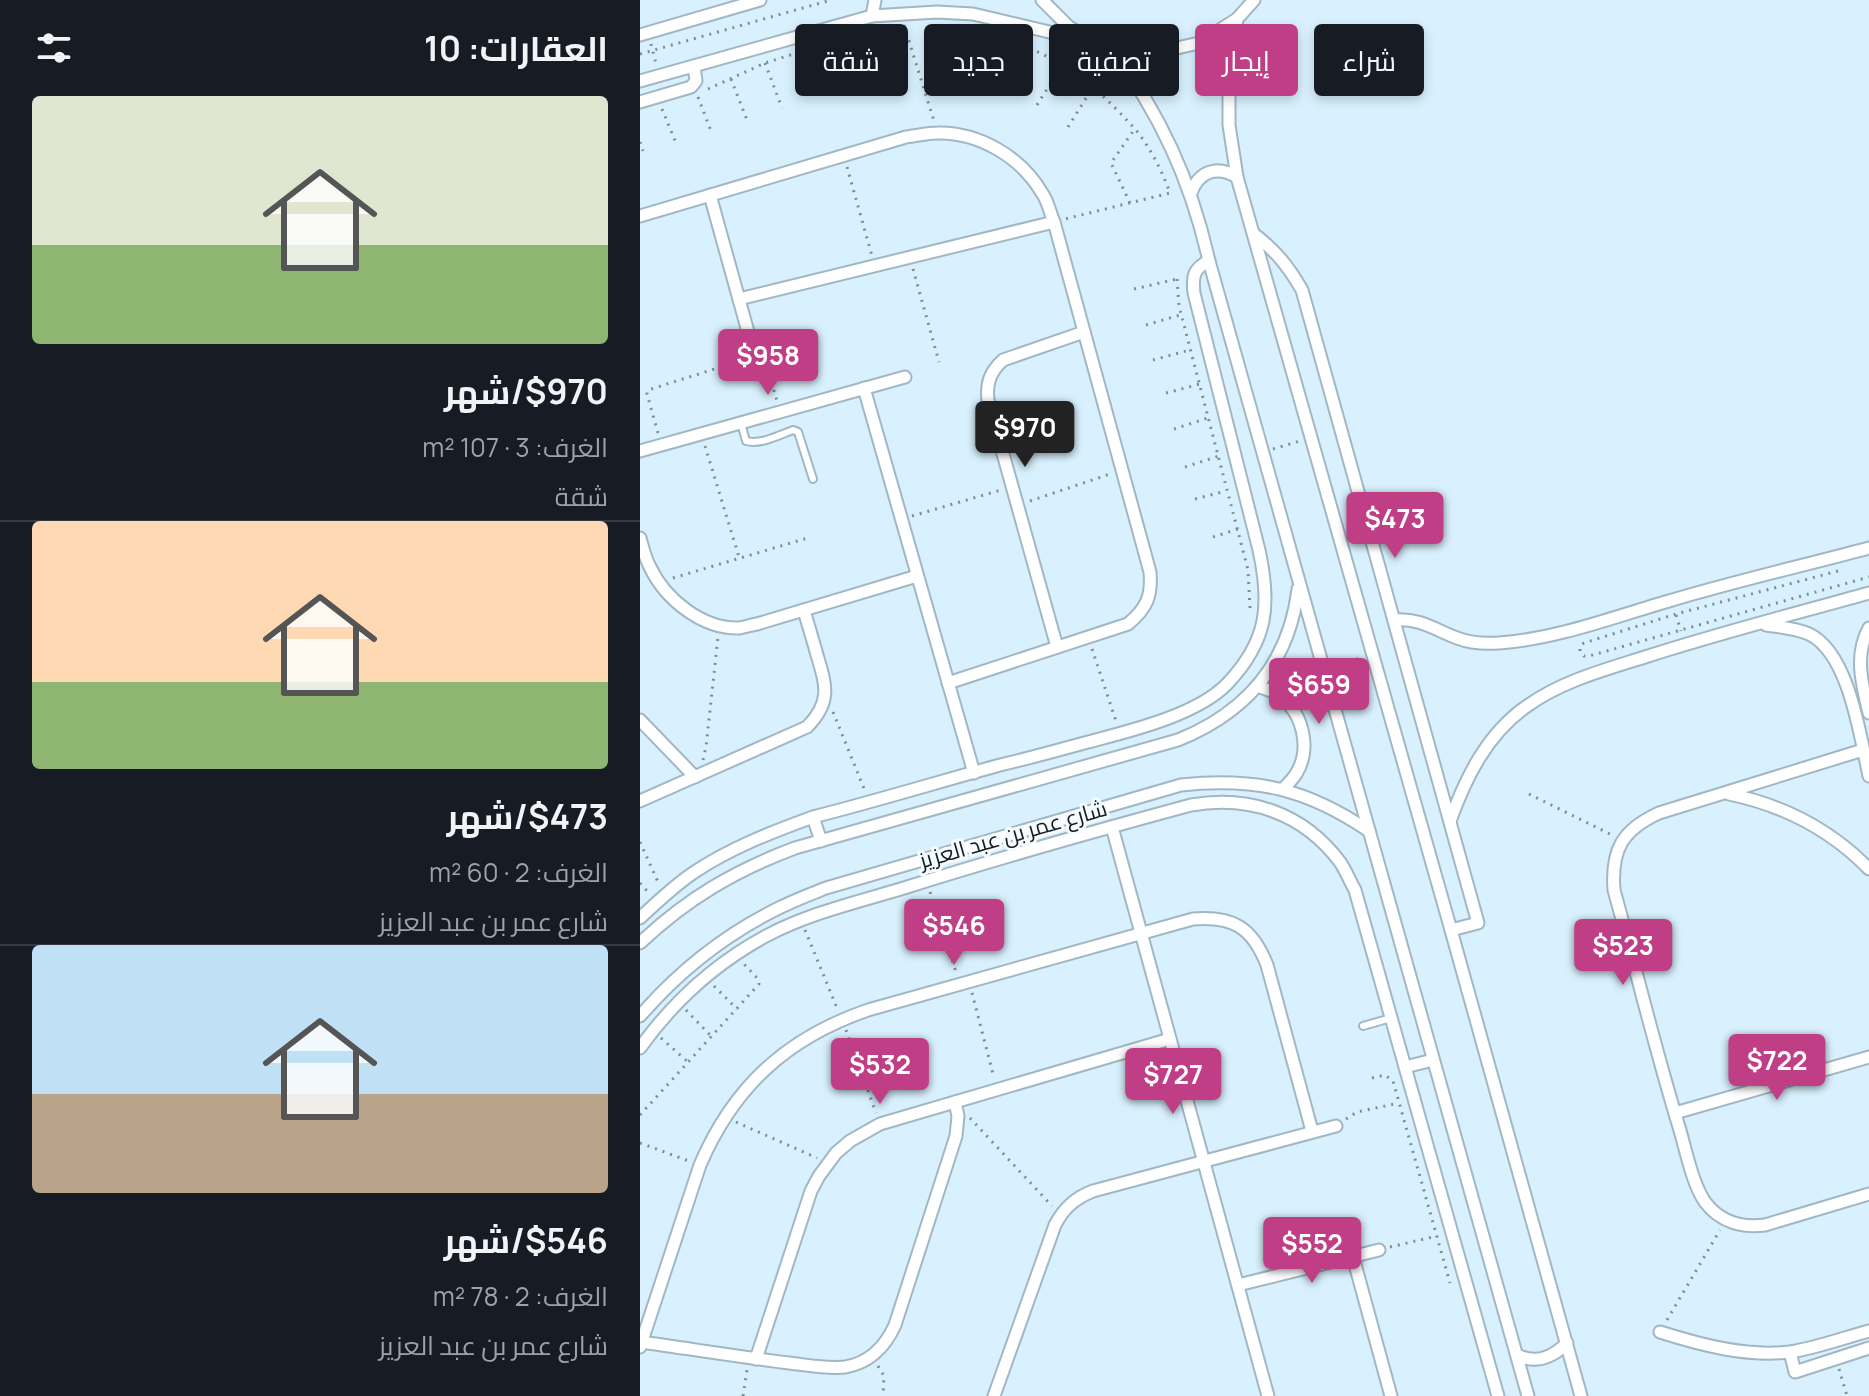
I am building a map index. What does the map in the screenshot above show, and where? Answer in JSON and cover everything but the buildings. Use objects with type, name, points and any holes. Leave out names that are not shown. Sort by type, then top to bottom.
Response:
[{"type":"street","points":[[644,34],[760,0]]},
{"type":"street","points":[[872,16],[875,0]]},
{"type":"street","points":[[1042,0],[1066,24]]},
{"type":"street","points":[[1179,48],[1199,43],[1237,19],[1254,0]]},
{"type":"street","points":[[640,81],[872,16],[937,12],[973,14],[1049,32]]},
{"type":"street","points":[[1237,19],[1229,71],[1229,125],[1237,177],[1581,1396]]},
{"type":"street","points":[[640,102],[691,87],[696,81],[694,66]]},
{"type":"street","points":[[1144,96],[1177,158],[1201,223],[1209,261],[1528,1396]]},
{"type":"street","points":[[640,216],[906,137],[938,133],[969,137],[999,149],[1024,169],[1044,195],[1150,572],[1151,587],[1148,601],[1140,614],[1128,624],[948,683]]},
{"type":"street","points":[[1191,193],[1194,184],[1209,171],[1229,172],[1237,177]]},
{"type":"street","points":[[710,195],[750,339]]},
{"type":"street","points":[[739,299],[1054,222]]},
{"type":"street","points":[[1254,234],[1274,250],[1302,290],[1478,923],[1451,930]]},
{"type":"street","points":[[640,918],[692,874],[750,841],[813,817],[1115,734],[1182,712],[1225,686],[1246,661],[1258,640],[1266,596],[1265,581],[1195,301],[1193,276],[1200,265],[1209,261]]},
{"type":"street","points":[[1057,647],[987,389],[989,378],[1003,360],[1084,332]]},
{"type":"street","points":[[640,451],[905,377]]},
{"type":"street","points":[[864,388],[974,773]]},
{"type":"street","points":[[640,538],[648,565],[675,601],[719,625],[738,628],[917,576]]},
{"type":"street","points":[[1394,620],[1420,621],[1474,643],[1512,642],[1573,629],[1869,548]]},
{"type":"street","name":"شارع عمر بن عبد العزيز","points":[[640,943],[663,921],[729,876],[759,862],[821,841],[1201,731],[1241,704],[1275,663],[1288,637],[1296,609],[1299,580]]},
{"type":"street","points":[[1450,822],[1475,763],[1497,733],[1525,707],[1557,687],[1685,644],[1869,593]]},
{"type":"street","points":[[640,801],[807,727],[816,718],[825,694],[825,681],[804,610]]},
{"type":"street","points":[[1757,624],[1810,635],[1826,647],[1848,689],[1869,776]]},
{"type":"street","points":[[1869,628],[1863,638],[1860,660],[1869,713]]},
{"type":"street","points":[[1258,686],[1275,693],[1290,705],[1300,721],[1304,740],[1303,758],[1295,775],[1283,789]]},
{"type":"street","points":[[640,720],[695,777]]},
{"type":"street","points":[[1115,734],[1117,757]]},
{"type":"street","points":[[1863,750],[1659,813],[1643,821],[1623,840],[1613,871],[1614,890],[1675,1113],[1705,1203],[1726,1220],[1752,1226],[1765,1225],[1869,1194]]},
{"type":"street","name":"شارع عمر بن عبد العزيز","points":[[640,1016],[697,960],[737,931],[781,907],[826,888],[1181,785],[1236,782],[1283,789],[1318,801],[1369,831]]},
{"type":"street","points":[[1724,793],[1766,804],[1806,821],[1843,845],[1869,869]]},
{"type":"street","points":[[640,1048],[678,1002],[705,977],[767,935],[801,920],[927,880],[1191,805],[1227,802],[1277,812],[1322,842],[1341,864],[1355,890],[1498,1396]]},
{"type":"street","points":[[813,817],[821,841]]},
{"type":"street","points":[[1112,827],[1268,1396]]},
{"type":"street","points":[[982,843],[988,863]]},
{"type":"street","points":[[665,896],[677,912]]},
{"type":"street","points":[[955,1102],[958,1116],[956,1136],[895,1325],[882,1348],[871,1357],[847,1367],[832,1367],[641,1344],[700,1165],[724,1117],[746,1088],[799,1041],[842,1019],[868,1010],[1193,919],[1212,918],[1231,922],[1248,932],[1260,947],[1267,965],[1312,1131]]},
{"type":"street","points":[[752,1359],[811,1191],[828,1163],[850,1141],[880,1124],[1170,1039]]},
{"type":"street","points":[[1675,1113],[1869,1057]]},
{"type":"street","points":[[1405,1067],[1433,1060]]},
{"type":"street","points":[[994,1396],[1055,1225],[1069,1204],[1093,1191],[1336,1126]]},
{"type":"street","points":[[1238,1285],[1379,1250]]},
{"type":"street","points":[[1353,1257],[1391,1396]]},
{"type":"street","points":[[1660,1332],[1686,1341],[1739,1351],[1790,1352],[1869,1331]]},
{"type":"street","points":[[1517,1355],[1526,1360],[1537,1360],[1549,1357],[1567,1343]]},
{"type":"street","points":[[1790,1352],[1795,1372],[1869,1348]]},
{"type":"lane","points":[[741,423],[746,441],[750,442],[793,430],[798,432],[813,479]]},
{"type":"lane","points":[[1363,1026],[1391,1018]]},
{"type":"path","points":[[640,54],[831,0]]},
{"type":"path","points":[[644,34],[653,50],[659,76]]},
{"type":"path","points":[[908,38],[938,133]]},
{"type":"path","points":[[1033,48],[1049,57]]},
{"type":"path","points":[[711,131],[697,93],[765,63],[795,54]]},
{"type":"path","points":[[765,63],[782,108]]},
{"type":"path","points":[[731,79],[747,120]]},
{"type":"path","points":[[1037,105],[1049,86]]},
{"type":"path","points":[[1068,127],[1087,96]]},
{"type":"path","points":[[1054,222],[1170,193],[1155,160],[1135,128],[1102,96]]},
{"type":"path","points":[[662,107],[676,143]]},
{"type":"path","points":[[1130,203],[1111,163],[1135,128]]},
{"type":"path","points":[[640,142],[643,151]]},
{"type":"path","points":[[844,156],[875,266]]},
{"type":"path","points":[[909,258],[939,362]]},
{"type":"path","points":[[1134,289],[1193,276]]},
{"type":"path","points":[[1177,279],[1181,315],[1248,570],[1250,608]]},
{"type":"path","points":[[1146,325],[1181,315]]},
{"type":"path","points":[[1153,360],[1190,350]]},
{"type":"path","points":[[661,445],[648,390],[759,355],[765,360],[780,411]]},
{"type":"path","points":[[1166,393],[1200,384]]},
{"type":"path","points":[[1174,429],[1209,418]]},
{"type":"path","points":[[701,434],[739,557]]},
{"type":"path","points":[[1263,451],[1311,438]]},
{"type":"path","points":[[1185,467],[1219,456]]},
{"type":"path","points":[[1017,505],[1122,470]]},
{"type":"path","points":[[901,519],[1012,487]]},
{"type":"path","points":[[1195,499],[1228,490]]},
{"type":"path","points":[[1213,537],[1238,529]]},
{"type":"path","points":[[658,582],[811,537]]},
{"type":"path","points":[[1839,570],[1676,614],[1584,643],[1580,646],[1580,652],[1589,656],[1869,577]]},
{"type":"path","points":[[1676,614],[1681,630]]},
{"type":"path","points":[[695,777],[706,747],[719,625]]},
{"type":"path","points":[[1088,638],[1115,734]]},
{"type":"path","points":[[1323,668],[1372,655]]},
{"type":"path","points":[[825,694],[869,802]]},
{"type":"path","points":[[1529,794],[1623,840]]},
{"type":"path","points":[[640,842],[665,896]]},
{"type":"path","points":[[927,880],[965,983],[997,1089]]},
{"type":"path","points":[[640,1115],[760,983],[735,955]]},
{"type":"path","points":[[705,977],[737,1009]]},
{"type":"path","points":[[678,1002],[711,1036]]},
{"type":"path","points":[[653,1030],[688,1062]]},
{"type":"path","points":[[1372,1078],[1385,1075],[1391,1078],[1450,1283]]},
{"type":"path","points":[[955,1102],[1061,1214]]},
{"type":"path","points":[[1357,1112],[1399,1103]]},
{"type":"path","points":[[724,1117],[828,1163]]},
{"type":"path","points":[[640,1143],[700,1165]]},
{"type":"path","points":[[1660,1332],[1726,1220]]},
{"type":"path","points":[[1399,1245],[1437,1236]]},
{"type":"path","points":[[871,1357],[884,1376],[883,1396]]},
{"type":"path","points":[[1836,1357],[1847,1396]]},
{"type":"path","points":[[743,1396],[752,1359]]}]
